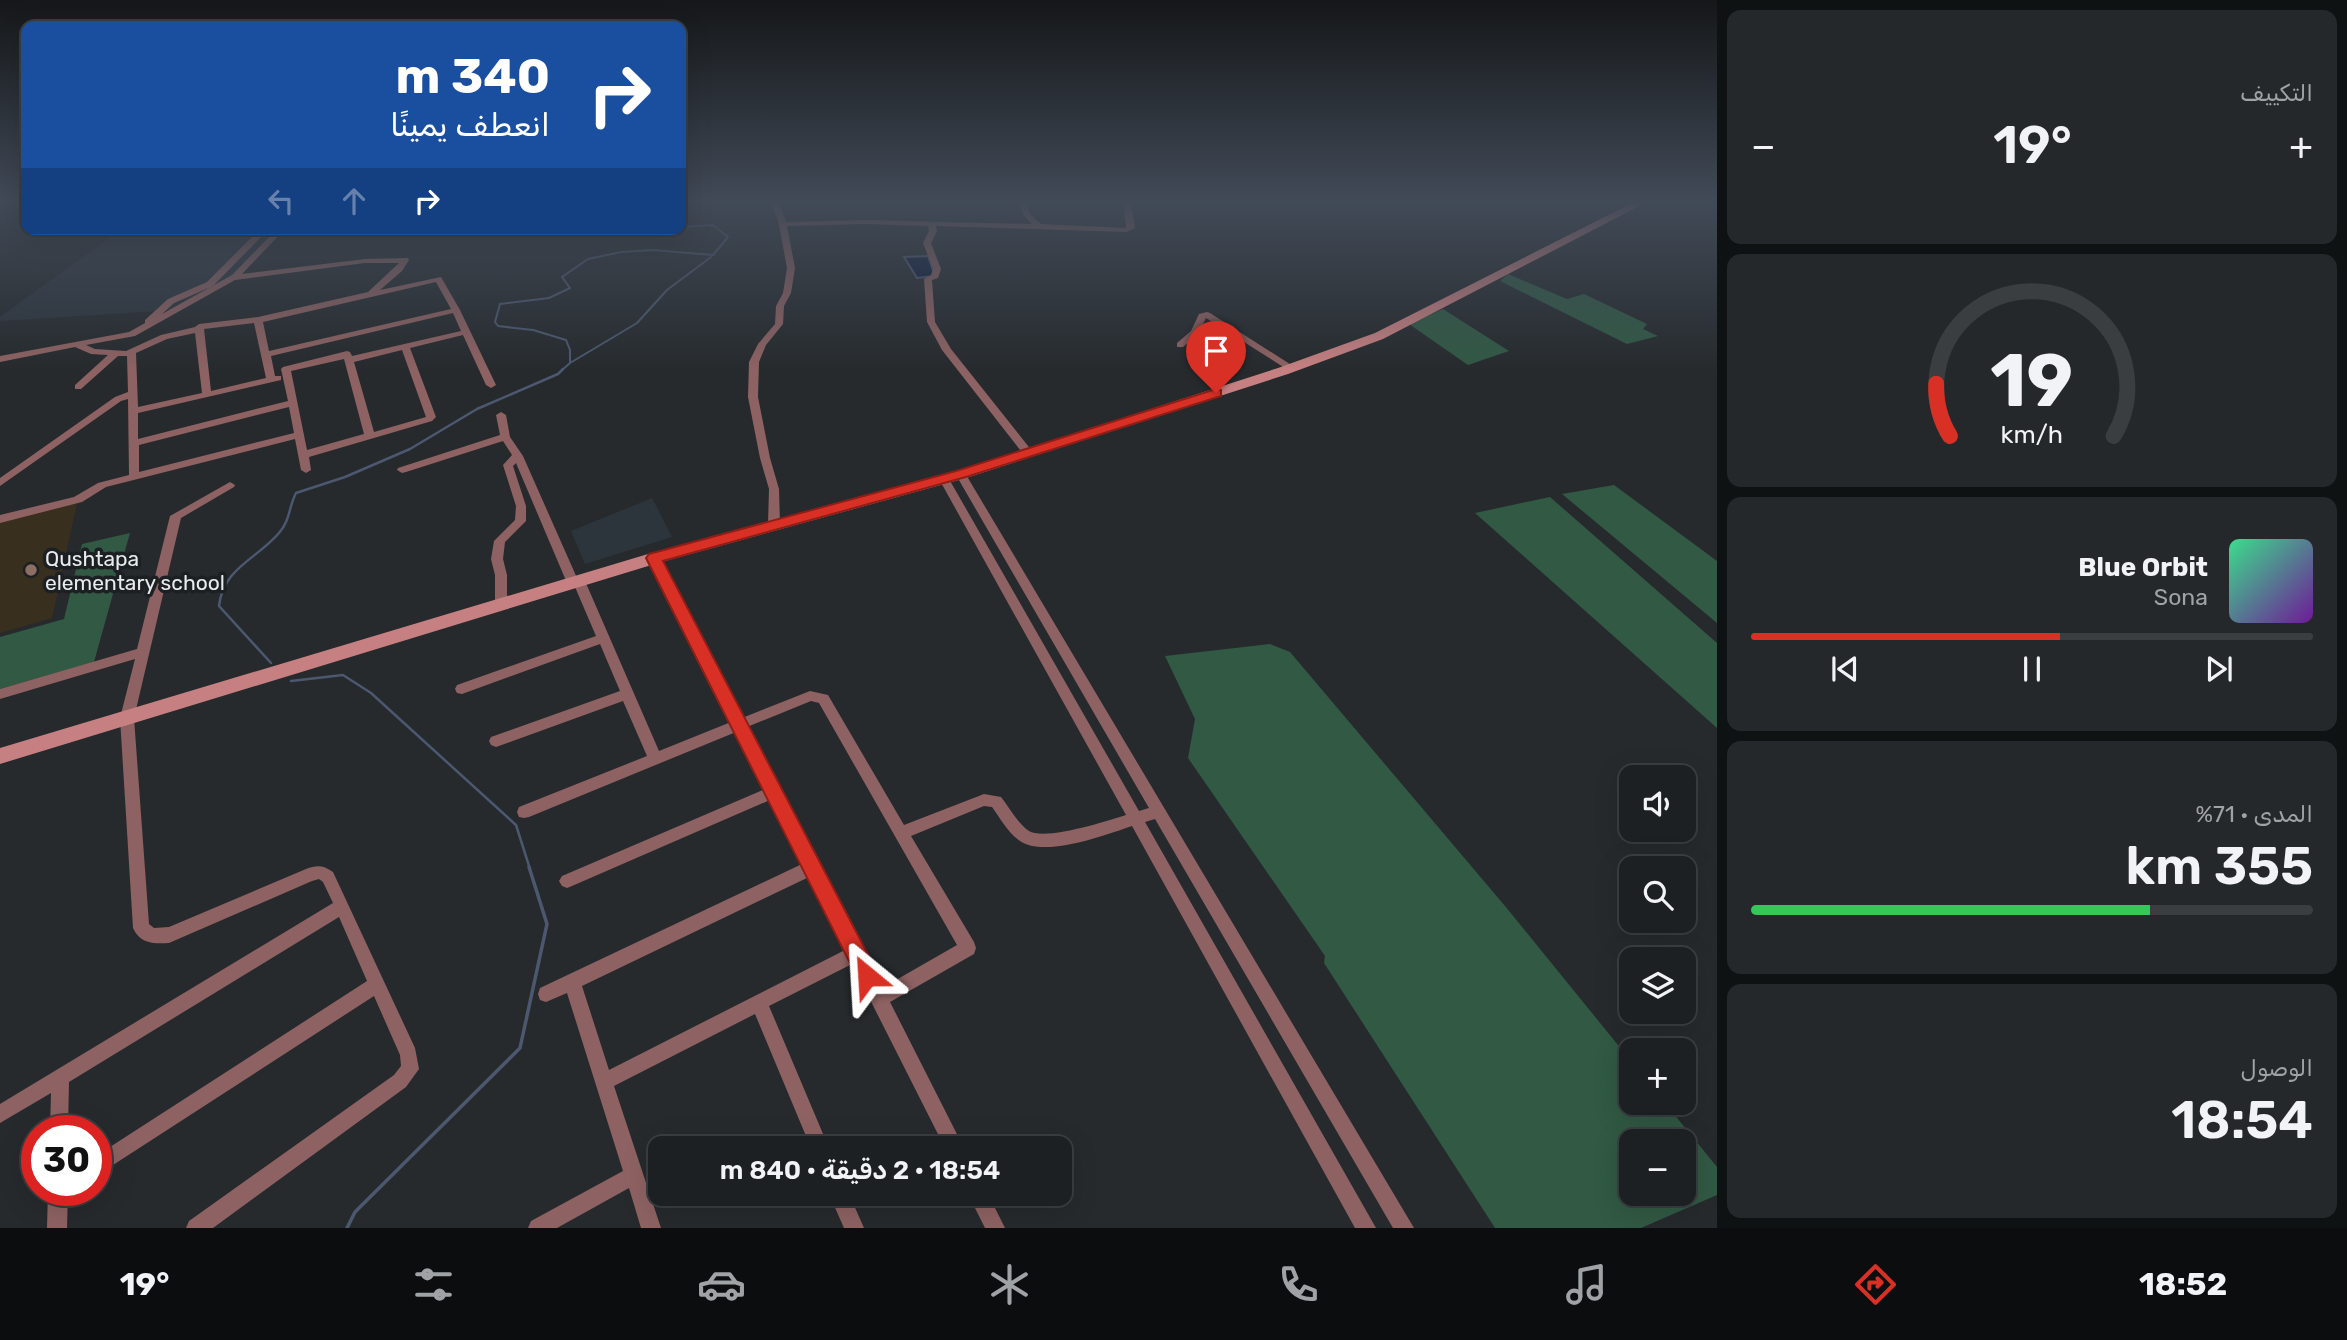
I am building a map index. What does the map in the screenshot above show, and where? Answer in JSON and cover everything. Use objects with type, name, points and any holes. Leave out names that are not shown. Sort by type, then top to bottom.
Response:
[{"type":"street","points":[[78,387],[143,330],[159,309],[172,300],[210,284],[237,257]]},
{"type":"street","points":[[0,359],[143,330],[233,278],[253,257]]},
{"type":"street","points":[[774,524],[774,489],[752,397],[754,362],[762,344],[779,324],[780,306],[787,293],[791,268],[789,257]]},
{"type":"street","points":[[933,257],[937,269],[935,276],[928,279],[931,322],[947,350],[1028,453]]},
{"type":"street","points":[[0,756],[128,720],[654,558],[961,474],[1291,368],[1379,336],[1530,257]]},
{"type":"street","points":[[233,278],[365,261],[405,260],[399,270],[370,294]]},
{"type":"street","points":[[143,330],[199,328],[258,320],[438,279],[456,310],[491,385]]},
{"type":"street","points":[[265,355],[456,310]]},
{"type":"street","points":[[1180,345],[1195,332],[1202,316],[1207,315],[1291,368]]},
{"type":"street","points":[[258,320],[271,379]]},
{"type":"street","points":[[77,345],[94,352],[129,354],[164,337],[199,328]]},
{"type":"street","points":[[199,328],[207,394]]},
{"type":"street","points":[[306,470],[286,369],[405,347],[467,332]]},
{"type":"street","points":[[342,337],[370,437]]},
{"type":"street","points":[[303,455],[425,422],[430,416],[405,347]]},
{"type":"street","points":[[129,354],[132,354],[135,411],[134,477]]},
{"type":"street","points":[[135,411],[288,376]]},
{"type":"street","points":[[0,483],[118,399],[134,393]]},
{"type":"street","points":[[135,443],[293,403]]},
{"type":"street","points":[[500,415],[505,437],[519,456],[603,638],[655,759]]},
{"type":"street","points":[[0,519],[78,499],[103,485],[299,435]]},
{"type":"street","points":[[402,470],[505,437]]},
{"type":"street","points":[[501,605],[501,575],[496,559],[500,541],[520,520],[521,506],[508,465],[519,456]]},
{"type":"street","points":[[961,474],[1404,1228]]},
{"type":"street","points":[[944,479],[1366,1228]]},
{"type":"street","points":[[197,1228],[400,1081],[410,1069],[409,1054],[328,877],[321,872],[169,935],[160,937],[145,933],[139,921],[128,720],[176,516],[230,485]]},
{"type":"street","points":[[654,558],[949,1136]]},
{"type":"street","points":[[462,689],[603,638]]},
{"type":"street","points":[[0,694],[143,652]]},
{"type":"street","points":[[496,741],[627,694]]},
{"type":"street","points":[[524,812],[810,696],[822,699],[968,948],[879,999]]},
{"type":"street","points":[[0,767],[85,739],[128,720]]},
{"type":"street","points":[[568,881],[774,792]]},
{"type":"street","points":[[902,833],[984,800],[996,802],[1026,838],[1041,841],[1086,833],[1159,811]]},
{"type":"street","points":[[546,994],[813,867]]},
{"type":"street","points":[[0,1114],[342,906]]},
{"type":"street","points":[[604,1082],[856,953]]},
{"type":"street","points":[[572,982],[651,1228]]},
{"type":"street","points":[[112,1157],[376,985]]},
{"type":"street","points":[[759,1003],[815,1136]]},
{"type":"street","points":[[60,1077],[60,1115]]},
{"type":"street","points":[[538,1228],[634,1175]]},
{"type":"street","points":[[57,1228],[58,1206]]},
{"type":"street","points":[[844,1206],[854,1228]]},
{"type":"street","points":[[984,1206],[995,1228]]},
{"type":"shaded area","points":[[83,257],[250,257],[229,278],[175,310],[0,321],[0,317]]},
{"type":"shaded area","points":[[652,498],[672,537],[585,564],[571,531]]},
{"type":"shaded area","name":"Qushtapa elementary school","points":[[77,503],[52,618],[0,633],[0,522]]},
{"type":"green space","points":[[1508,274],[1567,299],[1584,294],[1647,324],[1643,329],[1658,336],[1627,344],[1500,281]]},
{"type":"green space","points":[[1443,309],[1509,351],[1468,365],[1409,324]]},
{"type":"green space","points":[[1614,485],[1717,561],[1717,623],[1562,494]]},
{"type":"green space","points":[[1550,497],[1717,643],[1717,728],[1475,513]]},
{"type":"green space","points":[[130,533],[94,662],[0,689],[0,637],[64,619],[82,544]]},
{"type":"green space","points":[[1270,644],[1290,652],[1505,906],[1619,1046],[1619,1115],[1675,1115],[1686,1129],[1619,1129],[1619,1206],[1692,1206],[1641,1228],[1495,1228],[1324,963],[1325,956],[1188,758],[1195,719],[1165,656]]},
{"type":"green space","points":[[1696,1141],[1717,1167],[1717,1195],[1696,1204]]},
{"type":"water","points":[[904,257],[928,257],[935,276],[917,278]]},
{"type":"waterway","points":[[570,363],[570,350],[566,340],[533,330],[498,326],[495,322],[500,304],[549,298],[570,288],[562,277],[588,259],[596,257]]},
{"type":"waterway","points":[[570,363],[637,323],[667,290],[711,257]]},
{"type":"waterway","points":[[561,371],[570,363]]},
{"type":"waterway","points":[[271,663],[219,606],[222,593],[234,573],[283,528],[296,493],[345,477],[410,449],[477,409],[561,371]]},
{"type":"waterway","points":[[291,681],[343,675],[371,693],[516,825],[530,869]]},
{"type":"waterway","points":[[347,1228],[355,1212],[520,1048],[547,924],[529,867]]},
{"type":"place","name":"Qushtapa elementary school","points":[[31,570]]},
{"type":"route","points":[[867,976],[654,558],[961,474],[1216,393]]}]
